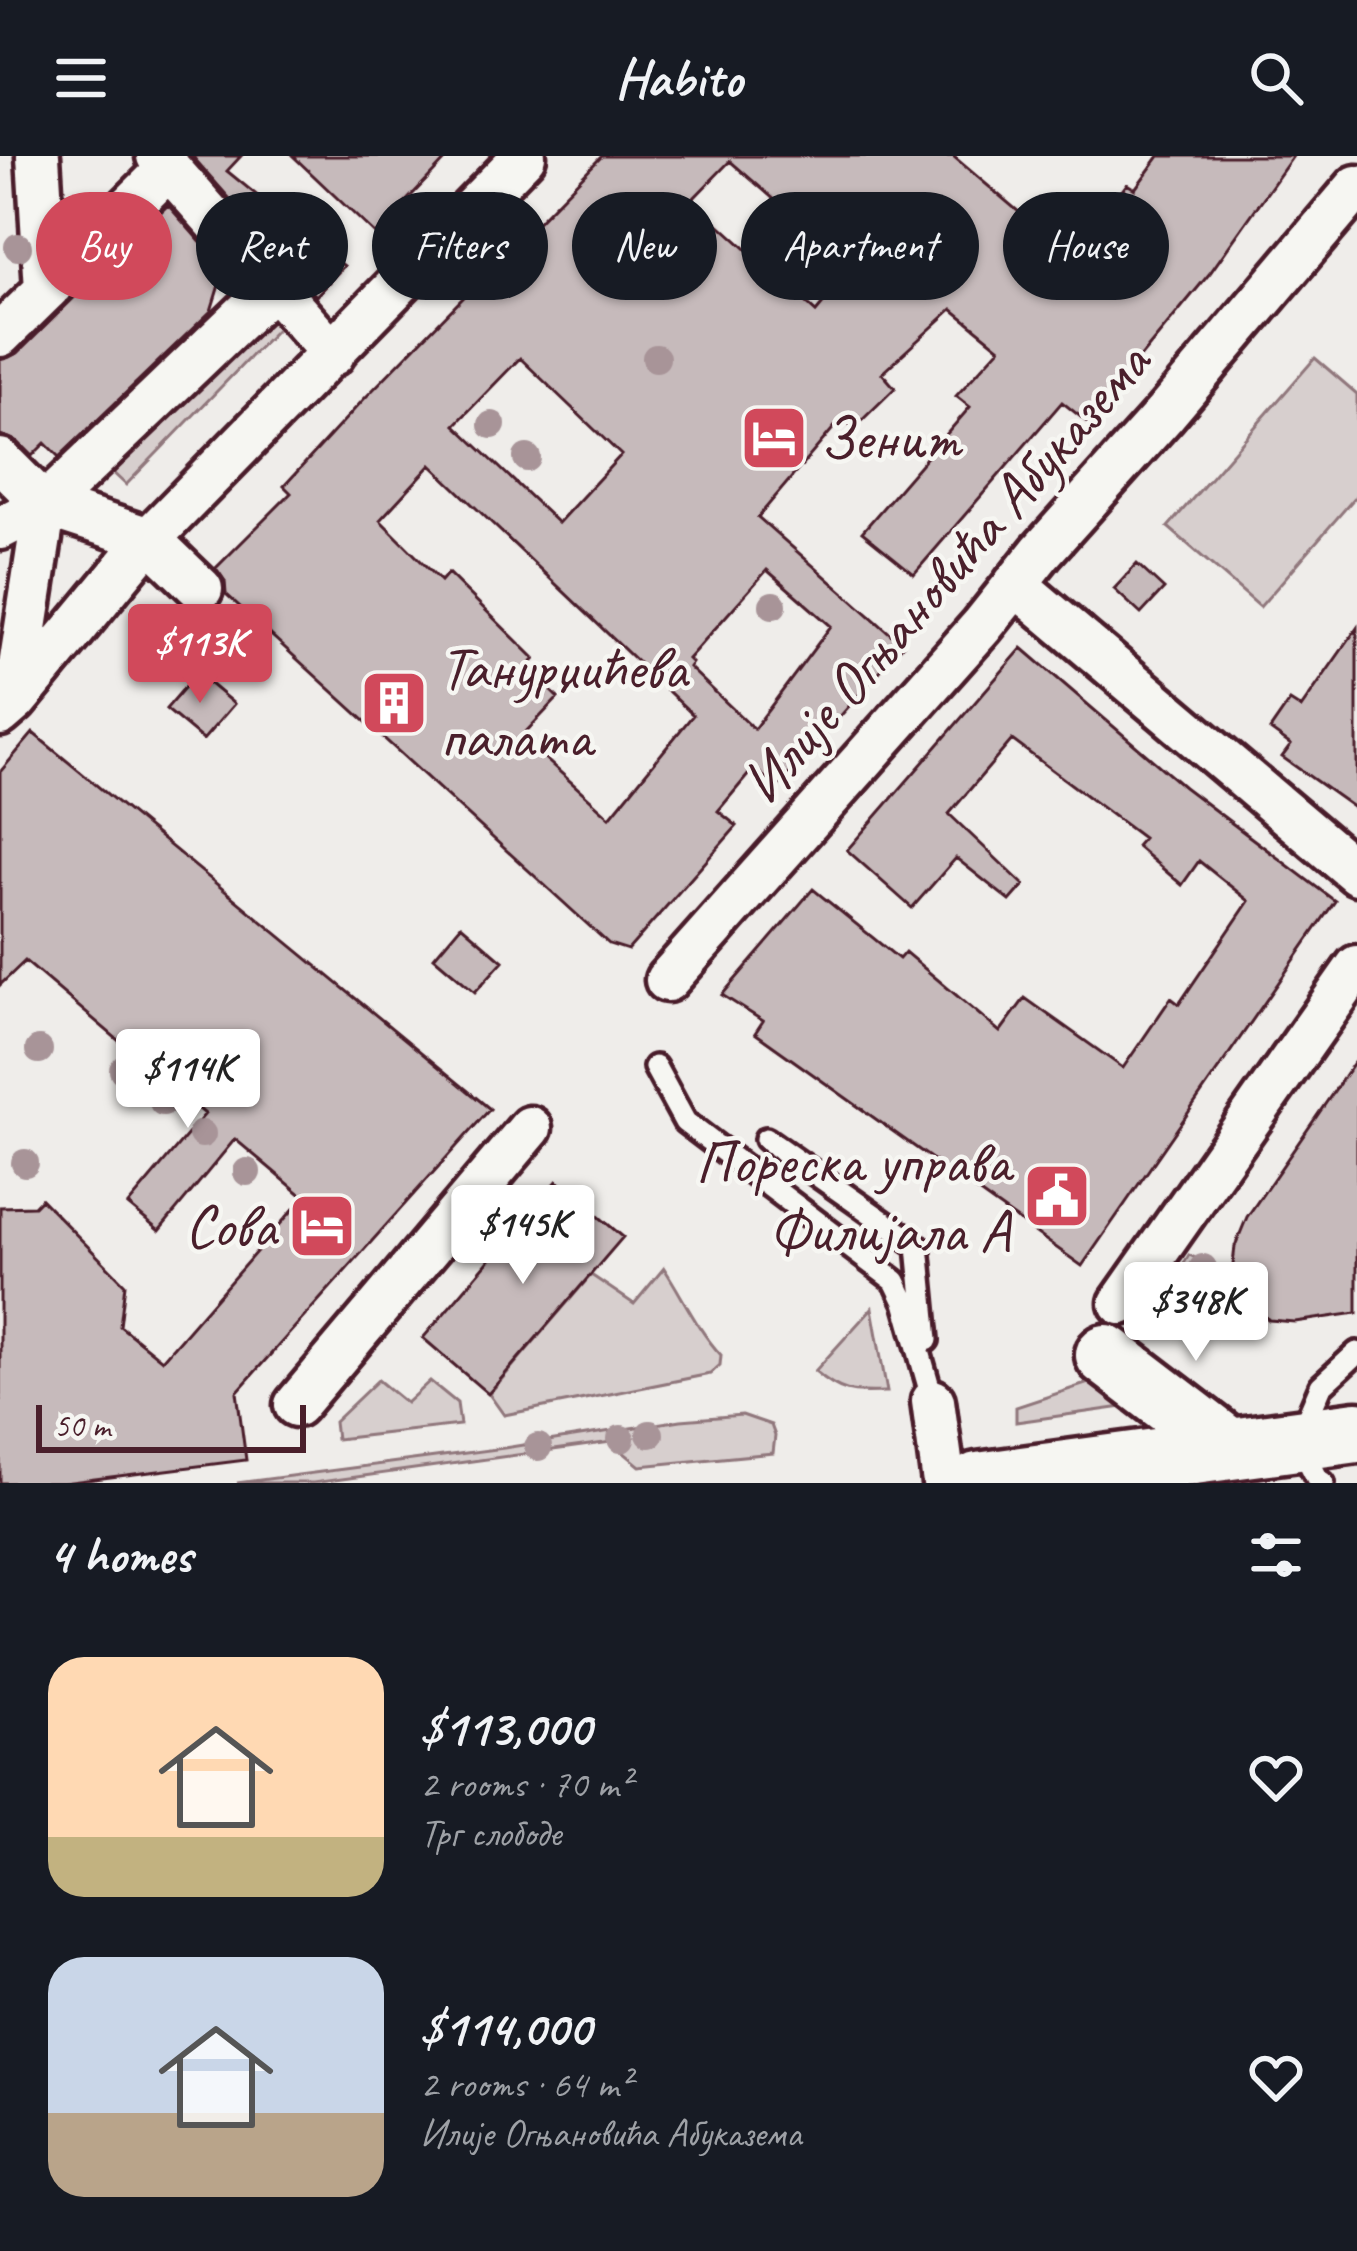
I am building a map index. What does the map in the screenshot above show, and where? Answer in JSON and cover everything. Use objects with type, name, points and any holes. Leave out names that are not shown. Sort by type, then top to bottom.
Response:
[{"type":"main road","points":[[1113,1329],[1215,1466]]},
{"type":"main road","points":[[978,1483],[1310,1461],[1357,1432]]},
{"type":"street","points":[[38,156],[40,192]]},
{"type":"street","points":[[8,708],[149,539],[524,156]]},
{"type":"street","points":[[136,192],[163,162],[196,199]]},
{"type":"street","name":"Илије Огњановића Абуказема","points":[[668,980],[982,626],[1357,187]]},
{"type":"street","points":[[0,335],[36,300]]},
{"type":"street","points":[[0,528],[45,505],[259,300]]},
{"type":"street","points":[[286,300],[333,353]]},
{"type":"street","points":[[0,460],[45,505],[149,539],[201,589]]},
{"type":"street","points":[[8,708],[45,505]]},
{"type":"street","points":[[1016,584],[1357,873]]},
{"type":"street","points":[[1113,1329],[1357,967]]},
{"type":"street","points":[[296,1405],[530,1128]]},
{"type":"street","points":[[933,1401],[944,1483]]},
{"type":"lane","points":[[656,1067],[685,1122],[895,1281],[933,1401]]},
{"type":"lane","points":[[766,1138],[918,1246],[933,1401]]},
{"type":"lane","points":[[1310,1461],[1321,1386],[1357,1353]]},
{"type":"shaded area","points":[[261,311],[278,328],[126,485],[108,468]]},
{"type":"shaded area","points":[[1315,358],[1357,394],[1357,495],[1260,607],[1168,527]]},
{"type":"shaded area","points":[[1189,1255],[1209,1264],[1213,1297],[1222,1312],[1188,1326],[1154,1314]]},
{"type":"shaded area","points":[[664,1268],[721,1355],[720,1365],[710,1374],[504,1415],[489,1394],[591,1275],[634,1304]]},
{"type":"shaded area","points":[[872,1308],[887,1392],[840,1388],[815,1371]]},
{"type":"shaded area","points":[[1107,1377],[1144,1404],[1016,1422],[1016,1407]]},
{"type":"shaded area","points":[[378,1380],[406,1403],[430,1381],[457,1403],[460,1425],[336,1439],[334,1422]]},
{"type":"shaded area","points":[[742,1415],[771,1425],[773,1453],[640,1466],[611,1442],[313,1483],[237,1483],[681,1420]]},
{"type":"building","points":[[192,156],[241,156],[227,171],[253,192],[224,192]]},
{"type":"building","points":[[293,156],[449,156],[415,192],[372,192],[372,231],[348,208],[348,192],[331,192]]},
{"type":"building","points":[[602,156],[953,156],[1003,198],[1003,300],[1169,300],[1169,192],[1121,192],[1127,184],[1135,189],[1159,156],[1293,156],[1210,273],[1087,422],[1062,402],[914,574],[862,532],[970,407],[956,396],[1000,348],[952,309],[882,373],[895,388],[854,428],[842,418],[758,517],[903,645],[777,788],[754,768],[718,811],[737,826],[628,950],[609,944],[226,594],[225,581],[216,568],[291,493],[284,486],[461,300],[548,300],[548,211]],"holes":[[[520,358],[621,455],[558,523],[455,425]],[[431,465],[693,715],[610,817],[521,737],[558,698],[527,667],[535,659],[448,573],[441,581],[380,520]],[[767,570],[831,626],[754,729],[689,667],[688,659]]]},
{"type":"building","points":[[172,210],[196,237],[196,300],[214,300],[211,311],[59,457],[45,443],[32,456],[17,441],[0,435],[0,360],[18,353],[72,300],[172,300]]},
{"type":"building","points":[[1137,564],[1164,589],[1141,614],[1114,589]]},
{"type":"building","points":[[1357,628],[1357,810],[1282,757],[1291,745],[1270,730],[1290,701],[1301,708]]},
{"type":"building","points":[[1022,648],[1184,787],[1335,901],[1082,1266],[755,1033],[763,1021],[722,995],[813,889],[899,959],[905,952],[1000,1032],[1025,998],[1123,1068],[1171,998],[1179,1004],[1249,901],[1199,861],[1182,885],[1136,846],[1143,838],[1012,740],[949,814],[1024,885],[1010,901],[956,858],[912,908],[847,850]]},
{"type":"building","points":[[197,673],[234,704],[203,740],[166,709]]},
{"type":"building","points":[[33,733],[490,1109],[237,1392],[246,1460],[63,1483],[0,1483],[0,1207],[34,1206],[41,1199],[125,1284],[120,1326],[162,1360],[304,1197],[235,1139],[159,1231],[128,1205],[205,1114],[25,961],[0,985],[0,772]]},
{"type":"building","points":[[461,925],[503,961],[475,992],[434,957]]},
{"type":"building","points":[[1357,1058],[1357,1313],[1295,1322],[1269,1320],[1237,1290],[1232,1274],[1235,1246],[1247,1217]]},
{"type":"building","points":[[557,1181],[623,1237],[488,1394],[423,1338]]},
{"type":"place","name":"Зенит","points":[[774,438]]},
{"type":"place","name":"Танурџићева палата","points":[[394,703]]},
{"type":"place","name":"Пореска управа Филијала А","points":[[1057,1196]]},
{"type":"place","name":"Сова","points":[[322,1226]]}]
